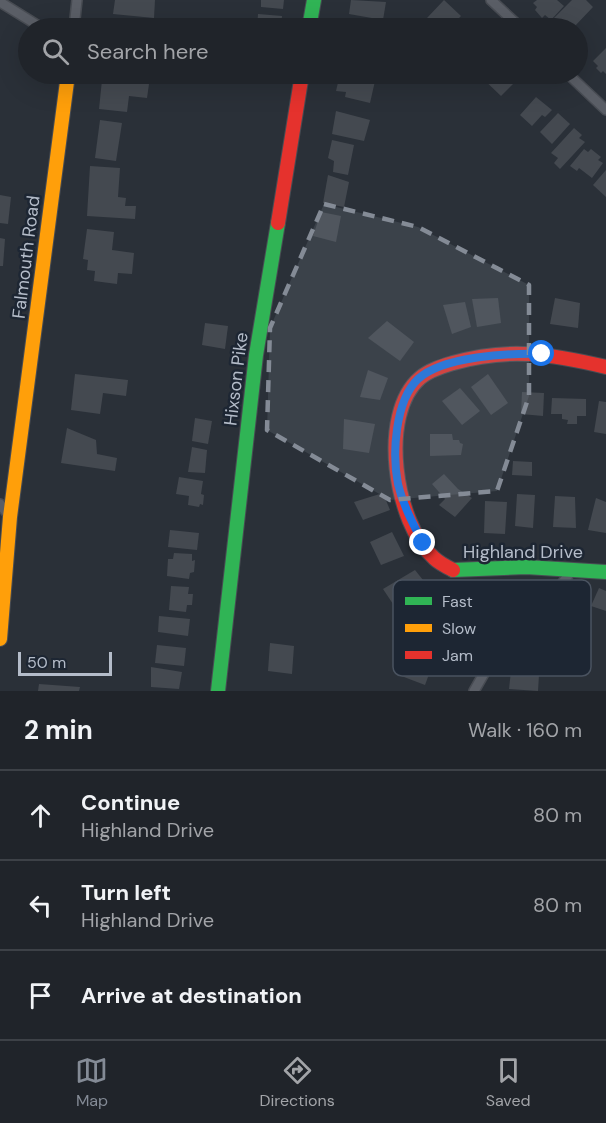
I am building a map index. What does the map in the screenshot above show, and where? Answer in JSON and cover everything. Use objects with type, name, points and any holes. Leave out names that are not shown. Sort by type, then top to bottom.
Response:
[{"type":"street","points":[[75,18],[78,0]]},
{"type":"street","points":[[311,18],[314,0]]},
{"type":"street","points":[[491,0],[510,18]]},
{"type":"street","points":[[0,2],[26,18]]},
{"type":"street","name":"Falmouth Road","points":[[0,639],[10,517],[67,84]]},
{"type":"street","name":"Hixson Pike","points":[[218,691],[256,355],[300,84]]},
{"type":"street","points":[[579,84],[606,110]]},
{"type":"street","name":"Highland Drive","points":[[606,367],[542,354],[509,353],[473,358],[443,366],[419,378],[406,396],[396,429],[398,483],[408,513],[423,543],[437,559],[453,570],[533,567],[606,572]]},
{"type":"street","points":[[0,504],[10,517]]},
{"type":"street","points":[[565,580],[573,569]]},
{"type":"street","points":[[474,691],[483,676]]},
{"type":"highlighted area","points":[[324,204],[418,227],[529,285],[529,396],[497,491],[390,500],[267,430],[270,328]]},
{"type":"building","points":[[115,0],[155,0],[154,18],[113,14]]},
{"type":"building","points":[[261,0],[284,0],[283,9],[261,7]]},
{"type":"building","points":[[351,0],[386,2],[383,18],[349,14]]},
{"type":"building","points":[[444,0],[461,16],[459,18],[427,18]]},
{"type":"building","points":[[537,0],[557,0],[564,6],[553,18],[545,15],[542,18],[535,10],[537,7],[533,3]]},
{"type":"building","points":[[572,0],[586,0],[593,7],[583,18],[554,18]]},
{"type":"building","points":[[258,14],[282,16],[282,18],[258,18]]},
{"type":"building","points":[[606,48],[606,74],[596,68],[598,66],[593,61]]},
{"type":"building","points":[[102,84],[149,84],[147,98],[129,96],[127,112],[99,109]]},
{"type":"building","points":[[338,84],[374,84],[370,103],[345,97],[346,92],[336,91]]},
{"type":"building","points":[[488,84],[513,84],[501,96]]},
{"type":"building","points":[[536,97],[552,110],[545,117],[542,115],[532,126],[520,115]]},
{"type":"building","points":[[336,111],[370,120],[364,141],[332,134]]},
{"type":"building","points":[[558,113],[570,124],[552,144],[540,132]]},
{"type":"building","points":[[100,120],[122,123],[116,161],[95,158]]},
{"type":"building","points":[[574,128],[582,135],[579,138],[585,142],[560,169],[554,163],[558,158],[551,153]]},
{"type":"building","points":[[332,140],[354,145],[348,175],[333,172],[334,161],[328,158]]},
{"type":"building","points":[[584,149],[588,152],[591,149],[601,157],[598,160],[603,163],[592,178],[579,168],[577,171],[570,166]]},
{"type":"building","points":[[90,166],[120,168],[118,197],[126,198],[125,206],[136,206],[135,219],[87,216]]},
{"type":"building","points":[[606,170],[606,197],[593,185]]},
{"type":"building","points":[[328,175],[349,182],[344,207],[323,203]]},
{"type":"building","points":[[0,195],[11,197],[8,224],[0,223]]},
{"type":"building","points":[[321,212],[341,216],[336,242],[313,236]]},
{"type":"building","points":[[87,229],[114,232],[112,250],[134,253],[132,274],[118,273],[117,284],[94,281],[95,271],[87,270],[88,260],[83,259]]},
{"type":"building","points":[[0,238],[5,239],[3,266],[0,266]]},
{"type":"building","points":[[498,298],[501,323],[477,327],[472,299]]},
{"type":"building","points":[[555,298],[580,303],[578,328],[550,324]]},
{"type":"building","points":[[465,302],[471,327],[452,334],[443,305]]},
{"type":"building","points":[[387,321],[414,342],[400,361],[368,338]]},
{"type":"building","points":[[205,323],[228,326],[225,349],[202,345]]},
{"type":"building","points":[[368,370],[388,378],[380,400],[360,397]]},
{"type":"building","points":[[75,374],[128,380],[126,396],[103,393],[100,414],[71,410]]},
{"type":"building","points":[[488,374],[508,403],[491,415],[471,387]]},
{"type":"building","points":[[460,388],[480,411],[462,425],[442,401]]},
{"type":"building","points":[[522,392],[544,393],[543,416],[521,414]]},
{"type":"building","points":[[552,398],[586,399],[586,416],[577,416],[577,424],[567,424],[568,420],[562,419],[562,414],[551,414]]},
{"type":"building","points":[[599,401],[606,402],[606,434],[594,432]]},
{"type":"building","points":[[195,418],[212,421],[208,444],[192,441]]},
{"type":"building","points":[[344,419],[375,424],[369,453],[343,449]]},
{"type":"building","points":[[67,428],[96,440],[97,454],[117,458],[115,471],[61,463]]},
{"type":"building","points":[[430,434],[452,434],[453,440],[459,440],[463,444],[461,455],[430,456]]},
{"type":"building","points":[[192,447],[207,450],[205,473],[188,472]]},
{"type":"building","points":[[513,461],[532,462],[532,476],[512,475]]},
{"type":"building","points":[[444,474],[458,489],[472,498],[455,517],[439,505],[445,499],[432,484]]},
{"type":"building","points":[[179,477],[203,481],[201,494],[204,495],[203,505],[200,504],[199,507],[188,505],[189,496],[176,494]]},
{"type":"building","points":[[383,493],[390,510],[363,520],[354,502]]},
{"type":"building","points":[[517,494],[535,495],[533,528],[515,526]]},
{"type":"building","points":[[555,496],[575,497],[576,528],[553,527]]},
{"type":"building","points":[[596,498],[606,502],[606,533],[588,530]]},
{"type":"building","points":[[485,501],[507,502],[505,534],[484,533]]},
{"type":"building","points":[[170,530],[199,533],[197,550],[168,547]]},
{"type":"building","points":[[392,532],[404,556],[381,565],[370,542]]},
{"type":"building","points":[[174,553],[192,554],[192,561],[195,560],[194,572],[190,573],[189,579],[167,576],[168,559],[173,559]]},
{"type":"building","points":[[415,570],[423,580],[398,580]]},
{"type":"building","points":[[393,583],[393,604],[383,589]]},
{"type":"building","points":[[171,586],[189,587],[188,594],[193,594],[192,605],[187,605],[186,612],[169,610]]},
{"type":"building","points":[[599,588],[606,591],[606,611],[591,606]]},
{"type":"building","points":[[159,616],[190,619],[188,636],[158,632]]},
{"type":"building","points":[[270,643],[294,646],[292,674],[268,671]]},
{"type":"building","points":[[157,645],[186,648],[184,666],[155,663]]},
{"type":"building","points":[[151,667],[182,672],[179,689],[151,687]]},
{"type":"building","points":[[401,676],[428,676],[425,685]]},
{"type":"building","points":[[510,676],[539,676],[538,691],[509,689]]},
{"type":"building","points":[[39,684],[80,687],[79,691],[38,691]]},
{"type":"traffic: fast","points":[[311,18],[314,0]]},
{"type":"traffic: fast","points":[[218,691],[256,355],[278,223]]},
{"type":"traffic: fast","points":[[453,570],[526,567],[606,572]]},
{"type":"traffic: slow","points":[[0,639],[10,517],[67,84]]},
{"type":"traffic: jam","points":[[278,223],[300,84]]},
{"type":"traffic: jam","points":[[453,570],[436,560],[420,542],[409,521],[401,496],[396,442],[399,417],[407,395],[420,378],[432,371],[453,363],[493,355],[530,354],[606,367]]},
{"type":"route","points":[[423,543],[408,513],[398,483],[396,429],[406,396],[419,378],[443,366],[473,358],[509,353],[542,354]]}]
